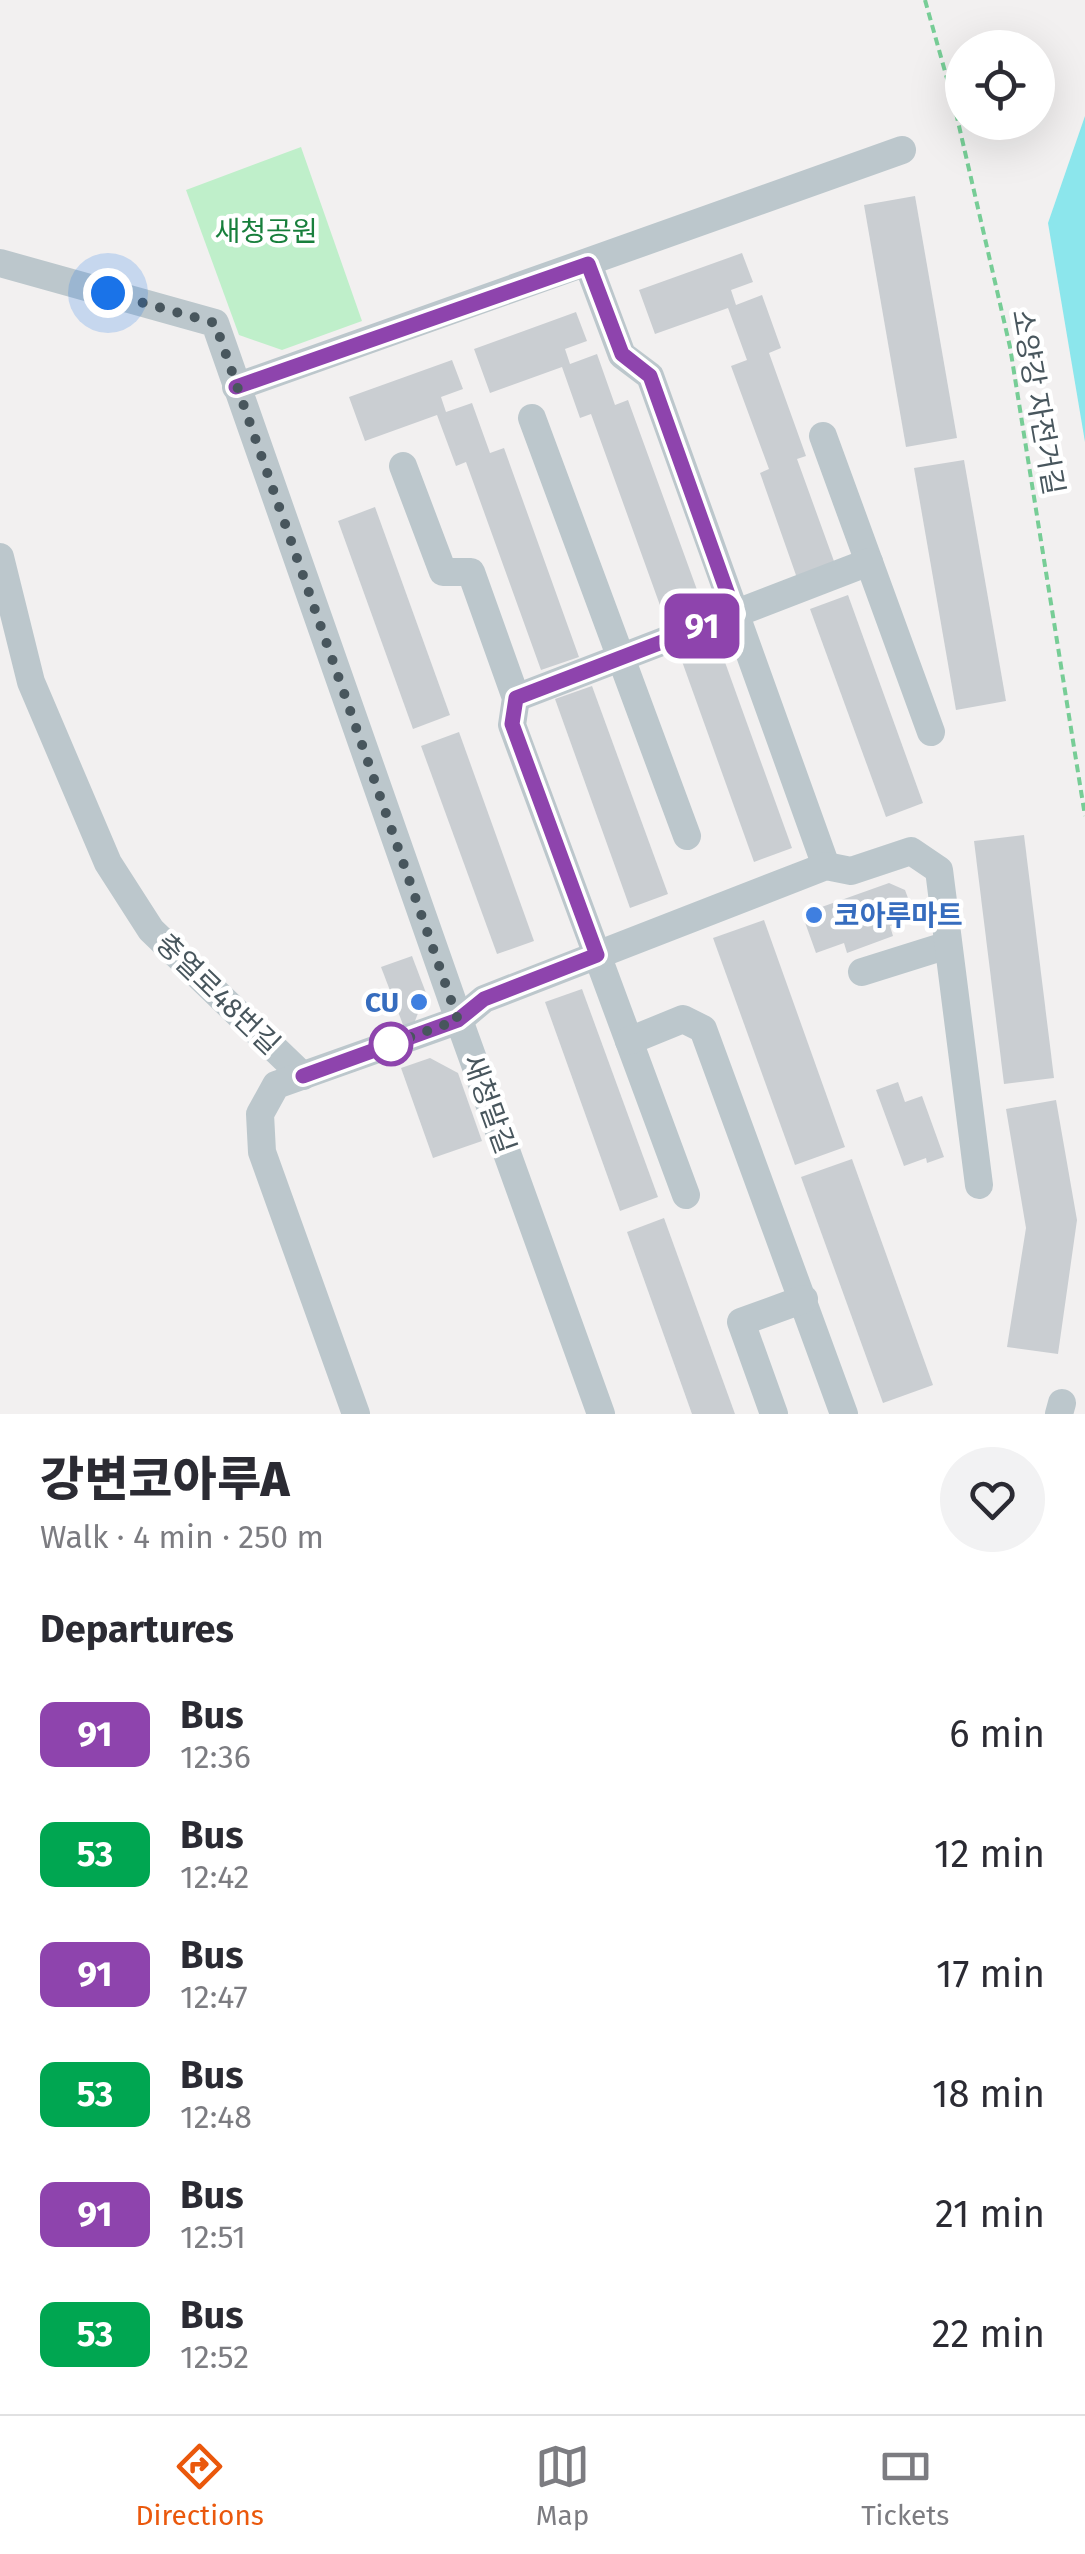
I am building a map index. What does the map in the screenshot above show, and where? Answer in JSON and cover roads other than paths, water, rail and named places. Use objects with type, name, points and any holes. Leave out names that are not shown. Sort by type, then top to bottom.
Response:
[{"type":"street","points":[[236,387],[902,150]]},
{"type":"street","name":"새청말길","points":[[0,263],[215,323],[458,1020],[601,1414]]},
{"type":"street","points":[[588,264],[622,354],[650,376],[826,866]]},
{"type":"street","points":[[532,418],[686,836]]},
{"type":"street","points":[[823,436],[931,732]]},
{"type":"street","points":[[403,466],[443,572],[471,572],[516,698],[512,724],[686,1196]]},
{"type":"street","name":"충열로48번길","points":[[0,558],[31,682],[108,863],[152,930],[303,1076],[276,1086],[260,1114],[262,1152],[356,1414]]},
{"type":"street","points":[[516,698],[869,562]]},
{"type":"street","points":[[303,1076],[458,1020],[484,999],[826,866],[850,872],[911,851],[938,870],[979,1185]]},
{"type":"street","points":[[862,972],[948,945]]},
{"type":"street","points":[[629,1041],[682,1019],[703,1029],[844,1414]]},
{"type":"street","points":[[774,1414],[741,1322],[804,1299]]},
{"type":"water","points":[[1085,116],[1085,442],[1048,223]]},
{"type":"place","name":"코아루마트","points":[[814,915]]},
{"type":"place","name":"CU","points":[[419,1002]]},
{"type":"park label","name":"새청공원","points":[[266,231]]}]
